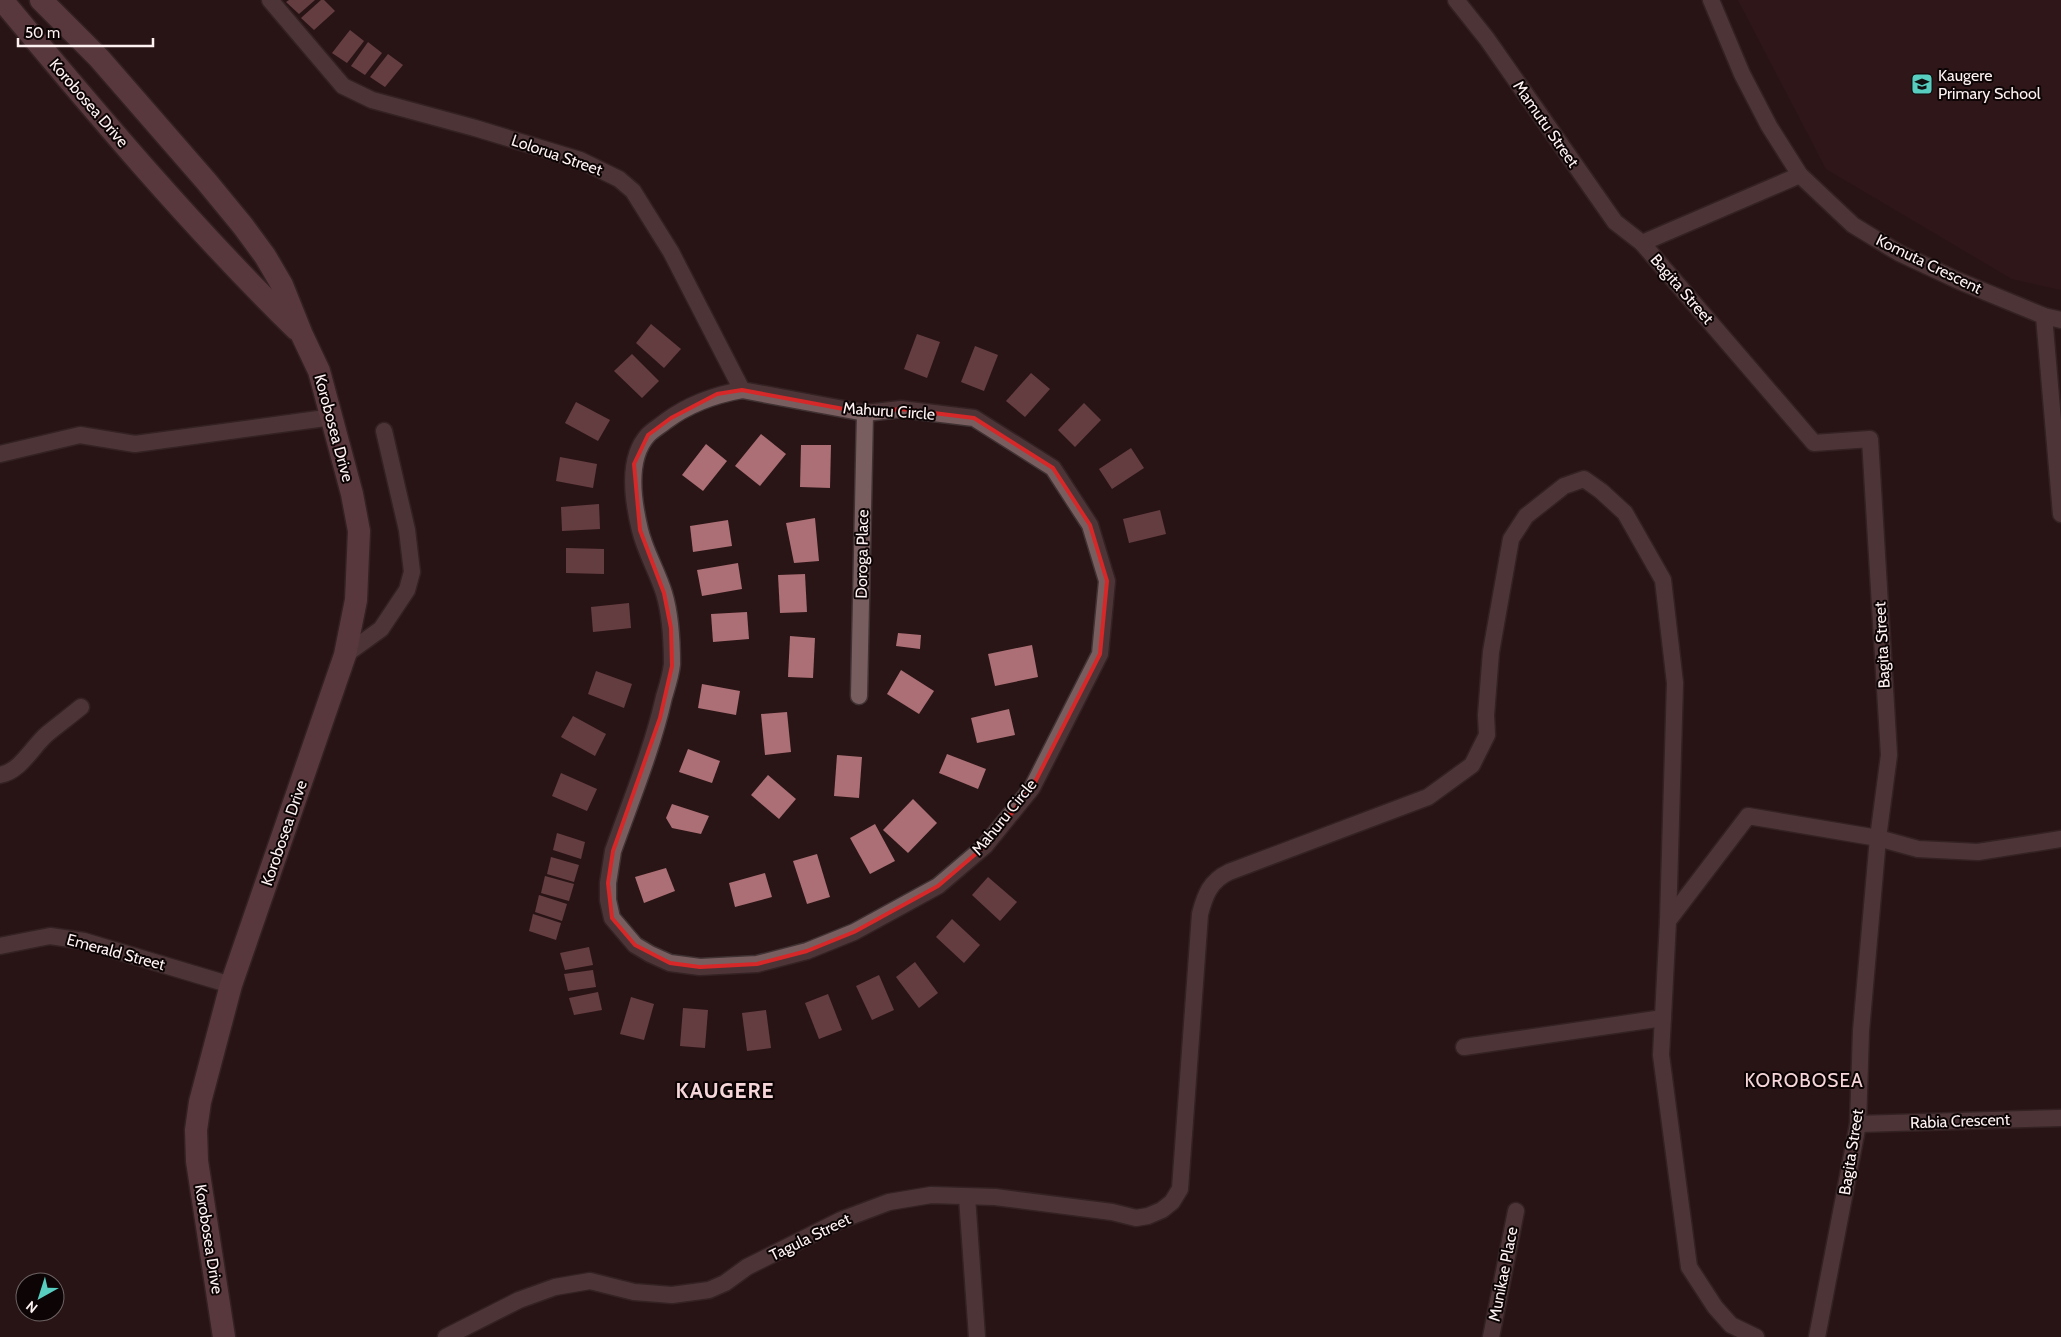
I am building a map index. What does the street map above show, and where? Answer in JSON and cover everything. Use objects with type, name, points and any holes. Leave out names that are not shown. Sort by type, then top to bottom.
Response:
[{"type":"main road","name":"Korobosea Drive","points":[[2,0],[85,100],[198,229],[241,276],[302,335]]},
{"type":"main road","name":"Korobosea Drive","points":[[41,0],[99,58],[244,226],[265,256],[282,285],[302,335],[319,370],[333,417],[359,531],[356,600],[345,655],[231,985],[200,1102],[196,1130],[197,1161],[224,1337]]},
{"type":"street","name":"Lolorua Street","points":[[270,0],[343,86],[372,100],[475,128],[580,160],[619,179],[633,191],[671,252],[742,390]]},
{"type":"street","name":"Mamutu Street","points":[[1456,0],[1492,47],[1615,222],[1642,243]]},
{"type":"street","name":"Komuta Crescent","points":[[1711,0],[1742,74],[1769,126],[1800,175],[1854,225],[1899,253],[2044,316],[2061,320]]},
{"type":"street","name":"Bagita Street","points":[[1800,175],[1642,243],[1814,443],[1870,439],[1889,755],[1878,838],[1861,1032],[1858,1124],[1818,1337]]},
{"type":"street","points":[[2044,316],[2061,514]]},
{"type":"street","name":"Mahuru Circle","points":[[742,390],[865,413],[901,409],[974,418],[1053,468],[1090,525],[1107,581],[1100,654],[1032,788],[985,846],[938,886],[854,932],[808,952],[757,964],[700,967],[670,963],[634,945],[612,918],[608,900],[609,874],[613,851],[660,718],[672,666],[671,628],[664,593],[640,530],[633,488],[634,464],[648,435],[671,418],[717,394],[742,390]]},
{"type":"street","name":"Doroga Place","points":[[860,696],[865,413]]},
{"type":"street","points":[[0,454],[80,436],[135,444],[333,417]]},
{"type":"street","points":[[345,655],[381,629],[408,590],[412,572],[407,530],[384,431]]},
{"type":"street","name":"Tagula Street","points":[[446,1337],[519,1300],[556,1287],[590,1282],[634,1292],[672,1295],[709,1290],[726,1283],[748,1267],[841,1220],[889,1202],[931,1195],[995,1197],[1112,1212],[1136,1218],[1148,1216],[1162,1210],[1172,1202],[1180,1189],[1200,914],[1204,898],[1218,878],[1229,872],[1428,797],[1472,765],[1487,735],[1486,715],[1491,652],[1511,539],[1526,516],[1564,486],[1584,479],[1601,491],[1625,513],[1664,580],[1675,683],[1668,922]]},
{"type":"street","points":[[0,775],[7,774],[19,764],[45,735],[81,707]]},
{"type":"street","points":[[1756,1337],[1732,1325],[1715,1307],[1689,1267],[1661,1055],[1668,922],[1748,816],[1878,838],[1918,849],[1978,852],[2061,839]]},
{"type":"street","name":"Emerald Street","points":[[0,946],[50,936],[84,941],[231,985]]},
{"type":"street","points":[[1464,1047],[1663,1018]]},
{"type":"street","name":"Rabia Crescent","points":[[1858,1124],[2061,1118]]},
{"type":"street","points":[[967,1197],[977,1337]]},
{"type":"street","name":"Munikae Place","points":[[1491,1337],[1516,1211]]},
{"type":"highlighted area","points":[[742,390],[865,413],[901,409],[974,418],[1053,468],[1090,525],[1107,581],[1100,654],[1032,788],[985,846],[938,886],[854,932],[807,951],[757,964],[700,967],[670,963],[635,945],[612,918],[608,883],[613,851],[660,718],[672,666],[671,628],[664,593],[640,530],[634,464],[648,435],[671,418],[717,394]]},
{"type":"shaded area","name":"Kaugere Primary School","points":[[1738,0],[2061,0],[2061,290],[2012,279],[1826,169]]},
{"type":"building","points":[[289,0],[315,0],[299,14],[286,2]]},
{"type":"building","points":[[321,0],[324,0],[335,11],[314,30],[301,18]]},
{"type":"building","points":[[350,30],[364,41],[347,63],[332,53]]},
{"type":"building","points":[[368,42],[382,53],[365,75],[351,66]]},
{"type":"building","points":[[388,54],[403,65],[385,87],[370,77]]},
{"type":"building","points":[[651,324],[681,349],[664,368],[636,343]]},
{"type":"building","points":[[917,334],[940,342],[927,378],[904,369]]},
{"type":"building","points":[[975,346],[998,355],[984,391],[961,382]]},
{"type":"building","points":[[632,354],[659,381],[642,398],[614,371]]},
{"type":"building","points":[[1031,373],[1050,389],[1025,417],[1006,401]]},
{"type":"building","points":[[576,402],[610,420],[598,441],[565,423]]},
{"type":"building","points":[[1084,403],[1101,420],[1075,447],[1058,430]]},
{"type":"building","points":[[761,434],[786,454],[760,486],[735,466]]},
{"type":"building","points":[[706,444],[727,461],[703,491],[682,475]]},
{"type":"building","points":[[801,445],[831,445],[830,488],[800,487]]},
{"type":"building","points":[[1131,448],[1144,468],[1112,489],[1099,469]]},
{"type":"building","points":[[560,457],[597,464],[593,488],[556,481]]},
{"type":"building","points":[[599,504],[600,529],[562,531],[561,507]]},
{"type":"building","points":[[1160,510],[1166,534],[1129,543],[1123,519]]},
{"type":"building","points":[[815,518],[819,561],[794,563],[786,523]]},
{"type":"building","points":[[728,520],[732,546],[693,552],[690,526]]},
{"type":"building","points":[[566,548],[604,549],[604,574],[566,573]]},
{"type":"building","points":[[738,563],[742,589],[702,596],[697,570]]},
{"type":"building","points":[[805,574],[807,612],[780,613],[778,575]]},
{"type":"building","points":[[629,603],[631,628],[593,632],[591,607]]},
{"type":"building","points":[[747,612],[749,639],[713,642],[711,614]]},
{"type":"building","points":[[898,633],[921,635],[920,649],[896,646]]},
{"type":"building","points":[[790,636],[815,638],[813,678],[788,677]]},
{"type":"building","points":[[1032,645],[1038,677],[995,686],[988,654]]},
{"type":"building","points":[[901,670],[934,691],[919,714],[887,694]]},
{"type":"building","points":[[596,671],[632,684],[624,708],[588,694]]},
{"type":"building","points":[[702,684],[740,691],[736,715],[698,708]]},
{"type":"building","points":[[1009,709],[1015,735],[977,743],[971,718]]},
{"type":"building","points":[[787,712],[791,752],[765,755],[761,714]]},
{"type":"building","points":[[573,716],[606,734],[595,756],[561,737]]},
{"type":"building","points":[[688,749],[720,761],[712,783],[679,772]]},
{"type":"building","points":[[947,754],[986,769],[978,789],[939,773]]},
{"type":"building","points":[[837,755],[862,757],[859,798],[834,796]]},
{"type":"building","points":[[561,773],[597,789],[587,811],[552,796]]},
{"type":"building","points":[[768,775],[796,799],[779,819],[751,795]]},
{"type":"building","points":[[913,799],[937,823],[908,853],[883,830]]},
{"type":"building","points":[[672,804],[709,816],[701,834],[672,828],[666,818]]},
{"type":"building","points":[[875,824],[895,861],[870,874],[850,838]]},
{"type":"building","points":[[557,833],[585,842],[581,859],[553,850]]},
{"type":"building","points":[[817,854],[830,897],[807,904],[793,861]]},
{"type":"building","points":[[551,857],[579,865],[574,882],[547,874]]},
{"type":"building","points":[[666,868],[675,891],[644,903],[635,877]]},
{"type":"building","points":[[765,873],[772,897],[735,907],[729,883]]},
{"type":"building","points":[[545,876],[574,884],[569,901],[541,893]]},
{"type":"building","points":[[988,877],[1017,902],[1000,921],[972,895]]},
{"type":"building","points":[[539,895],[567,904],[562,921],[535,912]]},
{"type":"building","points":[[533,914],[561,923],[556,940],[529,931]]},
{"type":"building","points":[[952,919],[980,945],[964,963],[936,937]]},
{"type":"building","points":[[589,947],[593,965],[565,970],[560,953]]},
{"type":"building","points":[[915,962],[938,993],[919,1008],[896,977]]},
{"type":"building","points":[[593,970],[596,987],[568,991],[564,974]]},
{"type":"building","points":[[879,975],[894,1010],[872,1020],[856,986]]},
{"type":"building","points":[[598,992],[602,1010],[574,1015],[569,998]]},
{"type":"building","points":[[828,994],[842,1030],[819,1039],[805,1003]]},
{"type":"building","points":[[631,997],[654,1004],[644,1040],[620,1034]]},
{"type":"building","points":[[683,1008],[708,1010],[705,1048],[680,1046]]},
{"type":"building","points":[[766,1010],[771,1048],[747,1051],[742,1013]]},
{"type":"place","name":"Kaugere Primary School","points":[[1922,84]]},
{"type":"district","name":"KOROBOSEA","points":[[1804,1080]]},
{"type":"district","name":"KAUGERE","points":[[725,1090]]}]
